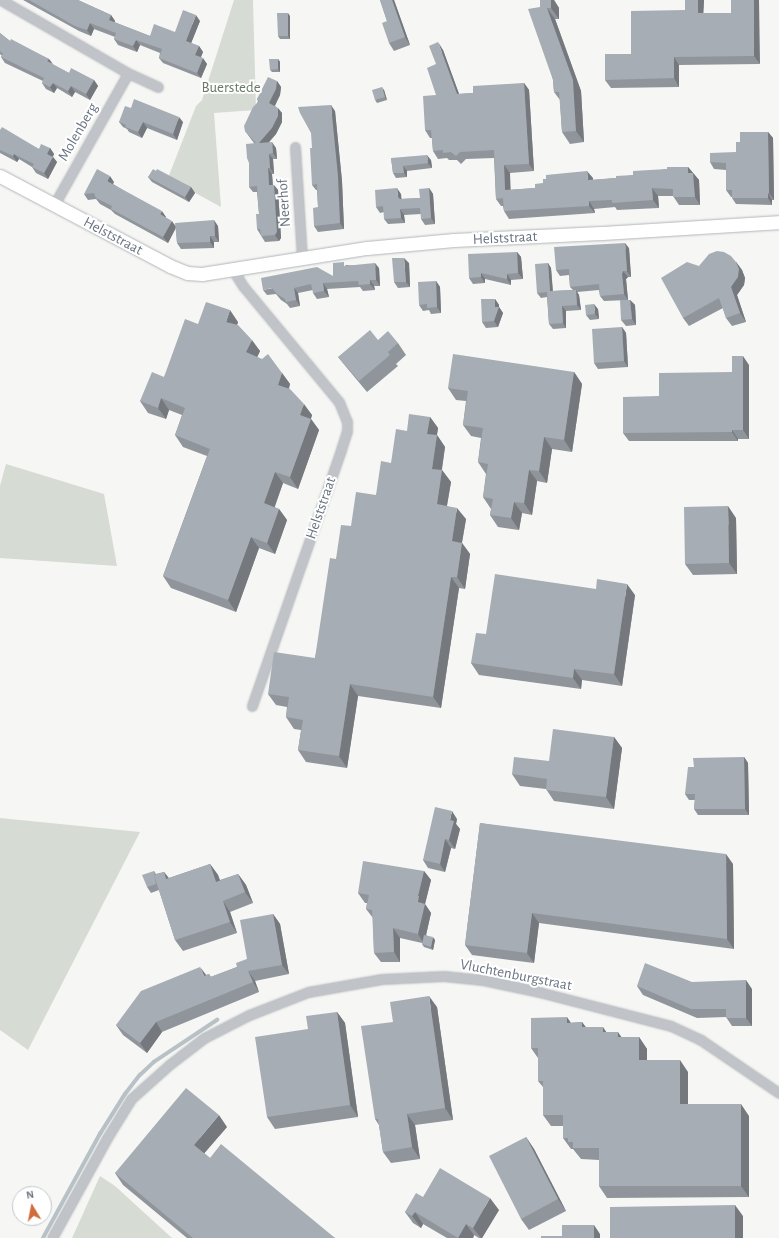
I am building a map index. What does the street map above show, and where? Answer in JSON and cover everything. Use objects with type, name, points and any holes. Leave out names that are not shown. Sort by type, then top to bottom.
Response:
[{"type":"street","points":[[1,0],[128,73],[158,88]]},
{"type":"street","name":"Molenberg","points":[[54,205],[128,73]]},
{"type":"street","name":"Neerhof","points":[[295,147],[302,258]]},
{"type":"street","name":"Helststraat","points":[[0,176],[170,266],[187,273],[202,274],[367,248],[454,240],[779,222]]},
{"type":"street","name":"Helststraat","points":[[233,270],[243,286],[339,402],[347,422],[347,431],[341,450],[252,706]]},
{"type":"street","name":"Vluchtenburgstraat","points":[[52,1238],[107,1138],[131,1099],[204,1038],[250,1015],[308,992],[382,979],[444,976],[483,980],[539,992],[671,1026],[701,1040],[779,1093]]},
{"type":"green space","name":"Buerstede","points":[[234,0],[253,0],[256,110],[214,113],[221,207],[168,178],[196,106],[202,100]]},
{"type":"green space","points":[[6,464],[104,494],[117,566],[0,558],[0,486]]},
{"type":"green space","points":[[0,818],[140,832],[28,1050],[0,1030]]},
{"type":"green space","points":[[100,1176],[115,1186],[172,1238],[72,1238]]},
{"type":"building","points":[[29,0],[78,0],[111,15],[109,20],[150,36],[154,24],[175,32],[183,10],[196,15],[186,41],[199,46],[195,55],[203,58],[197,73],[159,58],[162,49],[136,40],[133,46],[114,39],[116,33],[90,23],[87,30],[75,26]]},
{"type":"building","points":[[380,0],[392,0],[405,37],[389,43],[382,23],[387,21]]},
{"type":"building","points":[[540,0],[551,0],[551,8],[547,8],[573,80],[576,131],[562,132],[559,92],[554,92],[553,80],[528,9],[540,7]]},
{"type":"building","points":[[685,0],[698,0],[698,13],[731,13],[731,0],[754,0],[754,56],[674,57],[674,78],[605,80],[605,54],[631,54],[631,11],[685,10]]},
{"type":"building","points":[[277,13],[288,13],[288,36],[278,36]]},
{"type":"building","points":[[0,33],[10,41],[11,39],[49,59],[47,61],[69,73],[71,68],[94,80],[86,94],[71,86],[68,91],[53,83],[50,87],[42,83],[44,78],[1,57],[3,54],[0,51]]},
{"type":"building","points":[[438,42],[457,94],[473,93],[473,86],[524,83],[529,164],[504,165],[505,190],[535,188],[535,184],[543,183],[543,179],[546,179],[546,175],[587,171],[588,180],[633,175],[633,171],[667,169],[667,167],[688,167],[688,173],[693,173],[695,197],[673,197],[673,189],[652,188],[653,200],[612,203],[612,200],[589,201],[589,206],[504,211],[503,198],[496,199],[494,150],[460,152],[456,156],[451,152],[443,153],[443,150],[433,151],[431,130],[425,130],[423,96],[436,95],[427,68],[436,64],[429,46]]},
{"type":"building","points":[[269,59],[278,59],[278,69],[270,70]]},
{"type":"building","points":[[268,77],[277,81],[276,89],[269,103],[278,108],[278,116],[272,128],[259,143],[272,142],[273,153],[269,154],[270,168],[268,168],[269,185],[274,185],[277,232],[275,235],[261,236],[260,229],[257,229],[256,214],[259,214],[257,186],[249,187],[249,163],[246,144],[256,143],[245,131],[244,126],[253,107],[259,101],[257,99]]},
{"type":"building","points":[[382,87],[385,97],[375,100],[372,90]]},
{"type":"building","points":[[134,99],[179,117],[173,134],[143,122],[138,132],[125,127],[126,125],[119,122],[125,106],[131,108]]},
{"type":"building","points":[[331,105],[338,176],[340,223],[314,226],[313,208],[318,207],[317,184],[312,185],[310,148],[312,148],[311,133],[298,107]]},
{"type":"building","points":[[2,127],[39,149],[41,144],[50,148],[47,154],[53,157],[44,173],[32,167],[34,164],[14,154],[13,156],[0,150],[0,130]]},
{"type":"building","points":[[740,132],[768,132],[768,198],[732,198],[732,190],[726,190],[726,163],[710,162],[710,153],[736,152],[736,142],[740,142]]},
{"type":"building","points":[[427,155],[428,163],[403,166],[404,173],[393,173],[391,158]]},
{"type":"building","points":[[97,169],[110,176],[107,181],[162,211],[160,214],[172,221],[163,237],[111,209],[112,206],[96,198],[94,193],[84,194]]},
{"type":"building","points":[[153,169],[156,171],[157,169],[191,187],[185,197],[148,177]]},
{"type":"building","points":[[397,188],[398,197],[400,199],[420,198],[419,189],[429,188],[431,218],[421,219],[420,208],[400,209],[401,218],[384,219],[383,206],[376,207],[375,190]]},
{"type":"building","points":[[214,220],[215,236],[210,236],[210,242],[177,243],[175,223]]},
{"type":"building","points":[[625,243],[627,271],[623,271],[622,274],[624,294],[600,296],[599,284],[570,287],[569,269],[556,270],[554,247]]},
{"type":"building","points":[[717,251],[724,252],[731,256],[739,269],[738,277],[731,287],[740,313],[726,318],[719,298],[683,318],[661,278],[687,262],[699,266],[709,254]]},
{"type":"building","points":[[517,252],[518,273],[507,274],[507,279],[481,273],[481,277],[469,278],[468,254]]},
{"type":"building","points":[[392,258],[404,258],[406,282],[394,282]]},
{"type":"building","points":[[344,262],[344,266],[375,263],[376,280],[370,280],[370,284],[359,285],[358,281],[323,283],[324,291],[313,293],[311,284],[294,288],[296,300],[286,302],[285,299],[277,294],[272,288],[263,290],[261,278],[317,267],[333,276],[333,263]]},
{"type":"building","points":[[548,263],[550,291],[576,290],[577,305],[562,306],[563,323],[549,324],[547,292],[537,293],[535,264]]},
{"type":"building","points":[[436,281],[437,307],[427,308],[427,304],[419,305],[418,282]]},
{"type":"building","points":[[481,299],[495,299],[495,307],[499,307],[494,321],[482,322]]},
{"type":"building","points":[[620,300],[630,300],[632,319],[621,320]]},
{"type":"building","points":[[206,302],[230,310],[226,322],[238,325],[252,340],[246,352],[262,359],[268,354],[282,373],[278,385],[290,389],[304,404],[300,415],[311,419],[290,477],[275,472],[264,503],[279,509],[267,543],[251,537],[228,600],[163,576],[210,449],[175,435],[185,408],[161,398],[158,408],[140,401],[152,372],[164,377],[185,319],[198,324]]},
{"type":"building","points":[[594,304],[595,314],[586,315],[585,305]]},
{"type":"building","points":[[622,327],[624,361],[594,363],[592,329]]},
{"type":"building","points":[[370,330],[378,340],[388,331],[398,343],[388,352],[390,355],[359,381],[338,357]]},
{"type":"building","points":[[453,354],[574,372],[564,440],[544,437],[539,471],[529,470],[524,503],[514,502],[511,518],[490,515],[493,499],[483,497],[488,464],[478,462],[483,428],[463,425],[468,391],[448,388]]},
{"type":"building","points":[[732,356],[743,356],[743,430],[732,430],[732,432],[623,433],[623,397],[659,396],[659,373],[732,372]]},
{"type":"building","points":[[409,414],[430,417],[427,434],[437,435],[432,469],[442,470],[437,504],[457,508],[452,541],[462,543],[457,577],[451,577],[433,697],[350,684],[339,756],[298,750],[303,720],[286,717],[289,697],[268,694],[274,652],[315,658],[330,558],[336,559],[341,525],[351,526],[356,492],[376,495],[381,461],[391,463],[396,429],[407,431]]},
{"type":"building","points":[[728,506],[729,563],[685,564],[684,507]]},
{"type":"building","points":[[495,574],[596,589],[597,579],[627,584],[614,674],[574,669],[573,678],[471,663],[476,633],[486,634]]},
{"type":"building","points":[[553,729],[614,737],[606,797],[546,790],[547,779],[512,774],[514,757],[549,761]]},
{"type":"building","points":[[744,757],[745,809],[694,809],[695,794],[685,794],[688,767],[694,767],[693,758]]},
{"type":"building","points":[[435,807],[452,811],[450,820],[454,821],[449,840],[445,839],[440,864],[423,860]]},
{"type":"building","points":[[480,823],[726,854],[727,939],[532,913],[527,953],[465,945]]},
{"type":"building","points":[[363,861],[424,871],[418,902],[425,904],[418,934],[393,928],[394,952],[374,953],[372,910],[366,909],[369,895],[358,893]]},
{"type":"building","points":[[210,864],[216,882],[238,874],[245,892],[223,901],[230,922],[175,940],[154,875],[164,872],[166,879]]},
{"type":"building","points":[[154,871],[156,884],[147,887],[142,875]]},
{"type":"building","points":[[273,914],[282,965],[248,971],[253,982],[156,1022],[140,1043],[116,1025],[141,991],[200,967],[204,976],[209,974],[210,977],[237,967],[236,963],[247,959],[240,920]]},
{"type":"building","points":[[424,935],[433,937],[431,947],[422,944]]},
{"type":"building","points":[[645,963],[692,982],[746,980],[746,1018],[726,1018],[726,1009],[691,1009],[637,986]]},
{"type":"building","points":[[429,996],[445,1108],[407,1114],[412,1147],[383,1152],[378,1119],[375,1119],[361,1026],[393,1022],[390,1002]]},
{"type":"building","points":[[337,1012],[350,1105],[267,1117],[255,1037],[308,1029],[306,1016]]},
{"type":"building","points":[[567,1017],[567,1023],[582,1022],[582,1027],[603,1027],[603,1032],[618,1032],[618,1037],[639,1037],[639,1060],[680,1060],[680,1104],[741,1104],[741,1186],[599,1186],[599,1148],[573,1148],[573,1142],[568,1142],[568,1138],[563,1138],[563,1115],[543,1115],[543,1081],[538,1081],[538,1048],[531,1048],[531,1018]]},
{"type":"building","points":[[186,1088],[219,1115],[194,1145],[210,1158],[221,1144],[335,1238],[193,1238],[115,1173]]},
{"type":"building","points":[[526,1137],[558,1199],[521,1219],[489,1156]]},
{"type":"building","points":[[440,1168],[490,1198],[473,1228],[466,1224],[458,1238],[415,1212],[412,1216],[405,1212],[416,1193],[423,1197]]},
{"type":"building","points":[[735,1205],[735,1238],[610,1238],[610,1207]]},
{"type":"building","points":[[562,1225],[594,1225],[594,1238],[541,1238],[541,1236],[562,1236]]},
{"type":"waterway","points":[[43,1238],[100,1134],[125,1094],[140,1075],[154,1062],[217,1020]]}]
